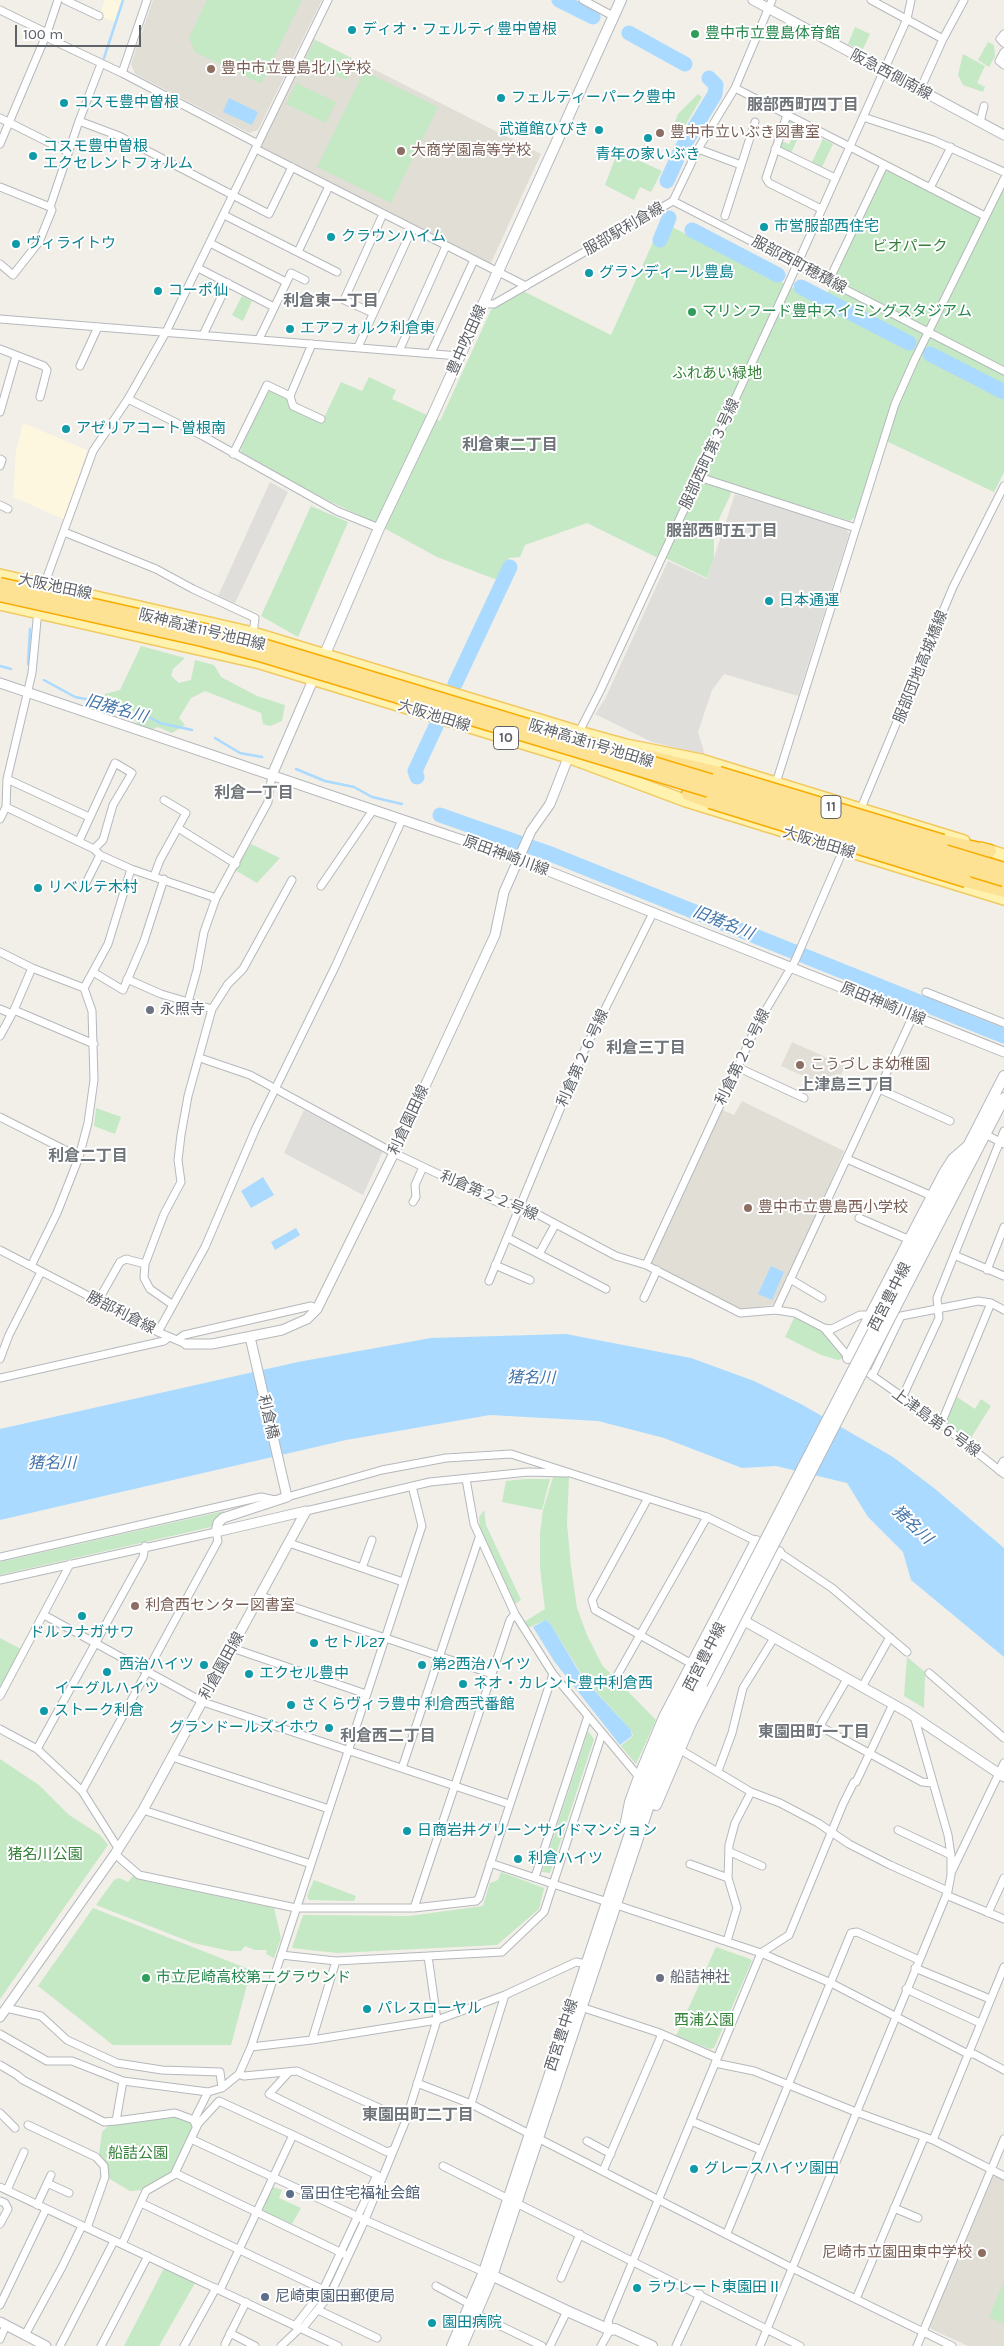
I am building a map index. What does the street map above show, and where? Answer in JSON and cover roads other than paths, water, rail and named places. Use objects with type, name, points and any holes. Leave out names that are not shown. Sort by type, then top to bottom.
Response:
[{"type":"highway","name":"阪神高速11号池田線","points":[[0,584],[196,628],[266,646],[1004,869]]},
{"type":"highway","name":"阪神高速11号池田線","points":[[0,595],[185,636],[254,654],[1004,880]]},
{"type":"highway","name":"11","points":[[559,746],[710,802],[1004,891]]},
{"type":"highway","name":"11","points":[[598,746],[667,759],[943,841],[990,851]]},
{"type":"main road","name":"豊中吹田線","points":[[313,680],[379,528],[498,272],[621,0]]},
{"type":"main road","name":"大阪池田線","points":[[0,575],[253,633],[579,732],[626,745],[701,760],[945,834],[1004,855]]},
{"type":"main road","name":"大阪池田線","points":[[0,604],[208,650],[313,680],[568,757],[686,801],[1004,899]]},
{"type":"main road","name":"西宮豊中線","points":[[907,1275],[1004,1076]]},
{"type":"main road","name":"西宮豊中線","points":[[462,2346],[476,2314],[512,2200],[581,2007],[611,1902],[618,1865],[657,1756],[907,1275],[1004,1098]]},
{"type":"main road","points":[[848,1358],[953,1158],[969,1145]]},
{"type":"main road","points":[[618,1865],[630,1802],[664,1717],[756,1541]]},
{"type":"main road","points":[[637,1842],[649,1827],[679,1749],[779,1552]]},
{"type":"main road","name":"西宮豊中線","points":[[534,2136],[586,1964],[637,1842],[697,1682]]},
{"type":"main road","name":"西宮豊中線","points":[[452,2346],[488,2274]]},
{"type":"main road","points":[[488,2274],[567,2312],[610,2330],[615,2329],[652,2346]]},
{"type":"street","points":[[0,144],[47,33],[58,0]]},
{"type":"street","points":[[65,0],[99,16]]},
{"type":"street","points":[[122,73],[147,0]]},
{"type":"street","points":[[0,819],[6,807],[7,779],[26,691],[32,673],[37,612],[44,585],[92,451],[128,399],[166,332],[234,197],[328,0]]},
{"type":"street","points":[[583,0],[612,18]]},
{"type":"street","name":"阪急西側南線","points":[[753,0],[770,4],[883,70],[1004,135]]},
{"type":"street","points":[[871,0],[943,39]]},
{"type":"street","points":[[797,263],[907,19],[911,0]]},
{"type":"street","points":[[920,90],[943,39],[964,0]]},
{"type":"street","name":"服部駅利倉線","points":[[483,304],[494,304],[673,201],[698,150],[735,88],[770,4]]},
{"type":"street","points":[[0,10],[47,33],[50,39],[122,73],[292,167],[526,286]]},
{"type":"street","points":[[1004,34],[1000,39],[1004,43]]},
{"type":"street","points":[[1004,52],[999,61],[1004,65]]},
{"type":"street","points":[[0,264],[13,275],[40,242],[52,210],[50,207],[68,152],[101,64]]},
{"type":"street","points":[[735,88],[985,216]]},
{"type":"street","points":[[980,122],[984,106]]},
{"type":"street","points":[[787,115],[766,178],[768,183],[821,209]]},
{"type":"street","points":[[863,117],[951,147],[1004,172]]},
{"type":"street","points":[[0,118],[68,152]]},
{"type":"street","points":[[79,121],[119,136],[269,214],[292,167]]},
{"type":"street","points":[[724,216],[755,122]]},
{"type":"street","points":[[930,188],[951,147]]},
{"type":"street","points":[[698,150],[741,164]]},
{"type":"street","points":[[775,150],[835,178]]},
{"type":"street","points":[[832,274],[884,164]]},
{"type":"street","points":[[776,783],[895,404],[916,356],[1004,179]]},
{"type":"street","points":[[298,252],[329,186]]},
{"type":"street","points":[[0,187],[50,207]]},
{"type":"street","name":"服部西町穂積線","points":[[673,201],[1004,371]]},
{"type":"street","points":[[373,313],[344,300],[384,214]]},
{"type":"street","points":[[224,215],[337,272]]},
{"type":"street","points":[[358,347],[412,229]]},
{"type":"street","points":[[210,243],[286,282]]},
{"type":"street","points":[[399,351],[446,246]]},
{"type":"street","points":[[431,353],[474,260]]},
{"type":"street","name":"服部西町第３号線","points":[[528,839],[550,804],[579,732],[600,691],[797,263]]},
{"type":"street","points":[[198,268],[274,306]]},
{"type":"street","points":[[259,339],[291,272],[305,280]]},
{"type":"street","points":[[203,335],[228,283]]},
{"type":"street","points":[[0,319],[459,356]]},
{"type":"street","points":[[80,366],[98,327]]},
{"type":"street","points":[[312,344],[290,396],[293,406],[321,419]]},
{"type":"street","points":[[0,349],[44,366],[47,370],[40,397]]},
{"type":"street","points":[[0,412],[16,356]]},
{"type":"street","points":[[233,454],[267,385],[290,396]]},
{"type":"street","points":[[128,399],[329,507],[379,528]]},
{"type":"street","points":[[0,459],[2,460],[0,466]]},
{"type":"street","points":[[699,477],[856,528]]},
{"type":"street","name":"服部団地高城橋線","points":[[843,850],[953,588],[1004,486]]},
{"type":"street","points":[[0,505],[8,509]]},
{"type":"street","points":[[64,532],[156,569],[193,589],[255,618],[253,633]]},
{"type":"street","points":[[188,1002],[197,970],[204,932],[216,898],[268,802],[272,775],[313,680]]},
{"type":"street","name":"原田神崎川線","points":[[0,683],[402,820],[520,855],[653,912],[793,964],[913,1016],[1004,1052]]},
{"type":"street","points":[[78,841],[115,763],[132,773],[113,805],[103,840],[94,849]]},
{"type":"street","points":[[7,779],[89,817]]},
{"type":"street","points":[[154,876],[160,860],[186,812],[164,800]]},
{"type":"street","points":[[6,807],[78,841],[94,849],[100,855],[131,869],[216,898]]},
{"type":"street","points":[[321,886],[373,810]]},
{"type":"street","points":[[158,1332],[205,1247],[256,1128],[276,1090],[402,820]]},
{"type":"street","points":[[178,828],[236,864]]},
{"type":"street","name":"利倉園田線","points":[[251,1341],[296,1325],[307,1319],[317,1309],[394,1153],[495,935],[504,892],[528,839]]},
{"type":"street","name":"利倉第２８号線","points":[[646,1265],[758,1023],[793,964],[843,850]]},
{"type":"street","points":[[86,883],[100,855]]},
{"type":"street","points":[[31,1266],[57,1213],[79,1157],[88,1123],[94,1080],[94,1044],[92,1011],[84,988],[108,944],[131,869]]},
{"type":"street","points":[[93,972],[123,990],[144,940],[164,879]]},
{"type":"street","points":[[173,1305],[150,1289],[144,1278],[145,1264],[161,1221],[181,1182],[178,1159],[181,1135],[188,1096],[212,1009],[228,984],[244,969],[292,880]]},
{"type":"street","name":"利倉第２６号線","points":[[489,1281],[585,1049],[653,912]]},
{"type":"street","points":[[0,952],[32,968],[84,988]]},
{"type":"street","points":[[0,1036],[13,1012],[32,968]]},
{"type":"street","points":[[128,979],[161,994],[212,1009]]},
{"type":"street","points":[[926,992],[1004,1023]]},
{"type":"street","points":[[0,1008],[94,1044]]},
{"type":"street","points":[[776,1310],[913,1016]]},
{"type":"street","name":"利倉第２２号線","points":[[200,1058],[250,1075],[394,1153],[497,1202],[520,1205],[616,1256],[657,1270],[740,1313],[776,1310],[795,1313],[824,1328]]},
{"type":"street","points":[[737,1067],[804,1098]]},
{"type":"street","points":[[879,1089],[950,1121]]},
{"type":"street","points":[[0,1117],[79,1157]]},
{"type":"street","points":[[902,1398],[939,1318],[937,1298],[1002,1144],[1004,1131]]},
{"type":"street","points":[[985,1134],[1002,1144]]},
{"type":"street","points":[[847,1159],[932,1196]]},
{"type":"street","points":[[413,1202],[416,1197],[415,1185],[423,1167]]},
{"type":"street","points":[[859,1218],[910,1240]]},
{"type":"street","points":[[539,1254],[555,1225]]},
{"type":"street","points":[[987,1270],[1004,1227]]},
{"type":"street","points":[[510,1239],[606,1289]]},
{"type":"street","name":"勝部利倉線","points":[[0,1250],[158,1332],[186,1344],[251,1341]]},
{"type":"street","points":[[954,1255],[1004,1276]]},
{"type":"street","points":[[98,1301],[120,1262],[126,1259],[145,1264]]},
{"type":"street","points":[[496,1265],[530,1280]]},
{"type":"street","points":[[644,1298],[657,1270]]},
{"type":"street","points":[[0,1359],[9,1335],[41,1272]]},
{"type":"street","points":[[790,1279],[822,1298]]},
{"type":"street","points":[[872,1376],[901,1316],[978,1301],[991,1303],[1004,1310]]},
{"type":"street","points":[[942,1424],[991,1303]]},
{"type":"street","points":[[177,1340],[184,1335],[311,1306],[317,1309]]},
{"type":"street","points":[[824,1328],[832,1329],[860,1315],[871,1315]]},
{"type":"street","name":"上津島第６号線","points":[[824,1328],[848,1358],[1003,1469]]},
{"type":"street","points":[[0,1378],[164,1341],[169,1337]]},
{"type":"street","name":"利倉橋","points":[[251,1341],[287,1497]]},
{"type":"street","points":[[82,1791],[218,1540],[216,1532],[218,1523],[222,1518],[275,1500],[382,1470],[446,1458],[511,1454],[708,1517],[779,1552],[832,1588],[906,1652]]},
{"type":"street","points":[[0,1580],[430,1482],[528,1472],[576,1474]]},
{"type":"street","points":[[466,1479],[474,1524],[515,1614],[553,1674],[639,1777]]},
{"type":"street","points":[[0,2034],[47,2061],[72,2061],[123,2081],[208,2092],[222,2088],[239,2074],[251,2047],[422,1526],[412,1486]]},
{"type":"street","points":[[0,1557],[261,1497],[275,1500]]},
{"type":"street","points":[[648,1498],[592,1600],[595,1610],[692,1664]]},
{"type":"street","name":"利倉園田線","points":[[0,2017],[143,1810],[306,1511]]},
{"type":"street","points":[[618,1674],[708,1517]]},
{"type":"street","points":[[402,1768],[480,1538]]},
{"type":"street","points":[[362,1568],[372,1540]]},
{"type":"street","points":[[289,1543],[403,1582]]},
{"type":"street","points":[[38,1749],[143,1557],[145,1546]]},
{"type":"street","points":[[0,1696],[70,1564]]},
{"type":"street","points":[[261,1596],[492,1674]]},
{"type":"street","points":[[721,1607],[914,1716],[1002,1775]]},
{"type":"street","points":[[414,1908],[510,1620],[515,1614]]},
{"type":"street","points":[[44,1616],[202,1702],[509,1804]]},
{"type":"street","points":[[862,1687],[890,1637]]},
{"type":"street","points":[[718,1771],[732,1733],[743,1688],[774,1638]]},
{"type":"street","points":[[232,1648],[366,1694]]},
{"type":"street","points":[[929,1673],[1004,1738]]},
{"type":"street","points":[[0,1729],[38,1749],[82,1791],[116,1851],[139,1875],[296,1908],[414,1908],[476,1902],[479,1898],[553,1674]]},
{"type":"street","points":[[847,1679],[821,1724],[823,1728],[922,1782],[932,1783]]},
{"type":"street","points":[[601,2346],[610,2330],[608,2321],[761,1953],[789,1935],[831,1831],[893,1704]]},
{"type":"street","points":[[535,1877],[588,1716]]},
{"type":"street","points":[[760,2346],[895,2015],[947,1893],[951,1875],[948,1835],[914,1716]]},
{"type":"street","points":[[281,1955],[336,1961],[502,1952],[544,1912],[602,1734]]},
{"type":"street","points":[[679,1749],[751,1792],[780,1803],[831,1831],[849,1844],[988,1913],[1004,1919]]},
{"type":"street","points":[[172,1757],[329,1809]]},
{"type":"street","points":[[951,1875],[1002,1775],[1004,1764]]},
{"type":"street","points":[[727,1941],[737,1908],[728,1878],[733,1828],[751,1792]]},
{"type":"street","points":[[143,1810],[311,1864]]},
{"type":"street","points":[[898,1830],[951,1855]]},
{"type":"street","points":[[730,1852],[762,1866]]},
{"type":"street","points":[[490,1862],[761,1953],[831,1983],[968,2054],[974,2054],[1004,2070]]},
{"type":"street","points":[[690,1864],[728,1878]]},
{"type":"street","points":[[988,1913],[1004,1878]]},
{"type":"street","points":[[728,2233],[851,1933],[857,1932],[919,1960]]},
{"type":"street","points":[[299,2327],[323,2290],[358,2216],[394,2154],[392,2150],[406,2120],[437,2020],[428,1956]]},
{"type":"street","points":[[312,2040],[336,1961]]},
{"type":"street","points":[[251,2047],[312,2040],[437,2020],[505,1996],[576,1962],[586,1964]]},
{"type":"street","points":[[915,1968],[990,1999]]},
{"type":"street","points":[[933,2140],[1004,1968]]},
{"type":"street","points":[[906,1989],[980,2023]]},
{"type":"street","points":[[471,2104],[505,1996]]},
{"type":"street","points":[[581,2007],[662,2034],[716,2060],[754,2071],[856,2112],[933,2140],[1004,2176]]},
{"type":"street","points":[[6,2008],[41,2016],[67,2040],[117,2063],[162,2070],[220,2072],[222,2088]]},
{"type":"street","points":[[603,2172],[662,2034]]},
{"type":"street","points":[[0,2065],[23,2080],[104,2122],[175,2113],[194,2120]]},
{"type":"street","points":[[239,2074],[244,2076],[298,2071],[406,2120]]},
{"type":"street","points":[[289,2072],[269,2094],[387,2152],[392,2150]]},
{"type":"street","points":[[116,2121],[123,2081]]},
{"type":"street","points":[[417,2083],[471,2104],[603,2172],[728,2233],[792,2268],[952,2346]]},
{"type":"street","points":[[196,2129],[194,2120],[208,2092]]},
{"type":"street","points":[[122,2244],[146,2191],[175,2173],[196,2129],[205,2116],[220,2101],[379,2177]]},
{"type":"street","points":[[0,2113],[15,2128]]},
{"type":"street","points":[[691,2121],[761,2150]]},
{"type":"street","points":[[25,2335],[85,2227],[105,2177],[101,2162],[96,2157],[28,2124]]},
{"type":"street","points":[[184,2346],[239,2250],[293,2135]]},
{"type":"street","points":[[856,2300],[924,2138]]},
{"type":"street","points":[[917,2346],[1004,2138]]},
{"type":"street","points":[[191,2139],[365,2220],[488,2274]]},
{"type":"street","points":[[587,2141],[610,2154]]},
{"type":"street","points":[[8,2190],[24,2152]]},
{"type":"street","points":[[444,2166],[800,2346]]},
{"type":"street","points":[[175,2173],[349,2256]]},
{"type":"street","points":[[37,2205],[50,2175]]},
{"type":"street","points":[[281,2346],[318,2310],[331,2293],[365,2220],[379,2177]]},
{"type":"street","points":[[47,2183],[69,2193]]},
{"type":"street","points":[[0,2187],[338,2346]]},
{"type":"street","points":[[0,2200],[8,2208],[0,2224]]},
{"type":"street","points":[[141,2204],[331,2293]]},
{"type":"street","points":[[894,2208],[918,2218]]},
{"type":"street","points":[[0,2305],[46,2209]]},
{"type":"street","points":[[561,2278],[580,2234]]},
{"type":"street","points":[[60,2346],[114,2241]]},
{"type":"street","points":[[101,2346],[148,2256]]},
{"type":"street","points":[[436,2286],[464,2301]]},
{"type":"street","points":[[676,2346],[700,2294]]},
{"type":"street","points":[[225,2344],[246,2302]]},
{"type":"street","points":[[318,2310],[377,2338]]},
{"type":"street","points":[[550,2346],[567,2312]]},
{"type":"street","points":[[476,2314],[542,2346]]},
{"type":"street","points":[[0,2339],[3,2324],[46,2346]]},
{"type":"street","points":[[230,2333],[256,2346]]},
{"type":"water","points":[[229,98],[258,112],[252,125],[223,112]]},
{"type":"water","points":[[263,1177],[274,1195],[251,1208],[241,1191]]},
{"type":"water","points":[[296,1228],[300,1235],[275,1250],[271,1242]]},
{"type":"water","points":[[771,1266],[784,1272],[772,1300],[758,1294]]},
{"type":"water","name":"猪名川","points":[[566,1334],[691,1358],[754,1381],[801,1404],[893,1457],[934,1488],[1004,1548],[1004,1657],[911,1580],[903,1552],[868,1517],[847,1483],[776,1466],[742,1468],[664,1438],[598,1421],[490,1415],[346,1440],[0,1520],[0,1429],[298,1362],[431,1338]]},
{"type":"water","points":[[545,1620],[550,1623],[582,1677],[631,1730],[632,1736],[620,1745],[554,1661],[533,1627]]},
{"type":"waterway","points":[[104,58],[123,0]]},
{"type":"waterway","points":[[559,0],[593,17]]},
{"type":"waterway","points":[[629,33],[685,64]]},
{"type":"waterway","points":[[667,181],[681,150],[715,94],[716,85],[709,78]]},
{"type":"waterway","points":[[660,240],[669,218]]},
{"type":"waterway","points":[[692,230],[778,275]]},
{"type":"waterway","points":[[801,287],[909,343]]},
{"type":"waterway","points":[[930,354],[1004,392]]},
{"type":"waterway","points":[[455,684],[510,567]]},
{"type":"waterway","points":[[28,664],[30,629]]},
{"type":"waterway","name":"旧猪名川","points":[[0,666],[11,669]]},
{"type":"waterway","name":"旧猪名川","points":[[44,680],[75,697],[91,700],[113,709],[143,714],[160,723],[192,730]]},
{"type":"waterway","points":[[417,777],[415,771],[436,726]]},
{"type":"waterway","name":"旧猪名川","points":[[215,738],[240,753],[262,757]]},
{"type":"waterway","name":"旧猪名川","points":[[296,769],[325,781],[354,787],[372,797],[402,804]]},
{"type":"waterway","name":"旧猪名川","points":[[440,815],[548,853],[1004,1036]]},
{"type":"place","name":"ディオ・フェルティ豊中曽根","points":[[352,30]]},
{"type":"place","name":"豊中市立豊島体育館","points":[[695,34]]},
{"type":"place","name":"豊中市立豊島北小学校","points":[[211,69]]},
{"type":"place","name":"フェルティーパーク豊中","points":[[501,98]]},
{"type":"place","name":"コスモ豊中曽根","points":[[64,103]]},
{"type":"place","name":"武道館ひびき","points":[[599,130]]},
{"type":"place","name":"豊中市立いぶき図書室","points":[[660,133]]},
{"type":"place","name":"青年の家いぶき","points":[[648,138]]},
{"type":"place","name":"大商学園高等学校","points":[[401,151]]},
{"type":"place","name":"コスモ豊中曽根 エクセレントフォルム","points":[[33,156]]},
{"type":"place","name":"市営服部西住宅","points":[[764,227]]},
{"type":"place","name":"クラウンハイム","points":[[331,237]]},
{"type":"place","name":"ヴィライトウ","points":[[16,244]]},
{"type":"place","name":"グランディール豊島","points":[[589,273]]},
{"type":"place","name":"コーポ仙","points":[[158,291]]},
{"type":"place","name":"マリンフード豊中スイミングスタジアム","points":[[692,312]]},
{"type":"place","name":"エアフォルク利倉東","points":[[290,329]]},
{"type":"place","name":"アゼリアコート曽根南","points":[[66,429]]},
{"type":"place","name":"日本通運","points":[[769,601]]},
{"type":"place","name":"リベルテ木村","points":[[38,888]]},
{"type":"place","name":"永照寺","points":[[150,1010]]},
{"type":"place","name":"こうづしま幼稚園","points":[[800,1065]]},
{"type":"place","name":"豊中市立豊島西小学校","points":[[748,1208]]},
{"type":"place","name":"利倉西センター図書室","points":[[135,1606]]},
{"type":"place","name":"ドルフナガサワ","points":[[82,1616]]},
{"type":"place","name":"セトル27","points":[[314,1643]]},
{"type":"place","name":"西治ハイツ","points":[[204,1665]]},
{"type":"place","name":"第2西治ハイツ","points":[[422,1665]]},
{"type":"place","name":"イーグルハイツ","points":[[107,1672]]},
{"type":"place","name":"エクセル豊中","points":[[249,1674]]},
{"type":"place","name":"ネオ・カレント豊中利倉西","points":[[463,1684]]},
{"type":"place","name":"さくらヴィラ豊中 利倉西弐番館","points":[[291,1705]]},
{"type":"place","name":"ストーク利倉","points":[[44,1711]]},
{"type":"place","name":"グランドールズイホウ","points":[[329,1728]]},
{"type":"place","name":"日商岩井グリーンサイドマンション","points":[[407,1831]]},
{"type":"place","name":"利倉ハイツ","points":[[518,1859]]},
{"type":"place","name":"市立尼崎高校第二グラウンド","points":[[146,1978]]},
{"type":"place","name":"船詰神社","points":[[660,1978]]},
{"type":"place","name":"パレスローヤル","points":[[367,2009]]},
{"type":"place","name":"グレースハイツ園田","points":[[694,2169]]},
{"type":"place","name":"冨田住宅福祉会館","points":[[290,2194]]},
{"type":"place","name":"尼崎市立園田東中学校","points":[[982,2253]]},
{"type":"place","name":"ラウレート東園田Ⅱ","points":[[637,2288]]},
{"type":"place","name":"尼崎東園田郵便局","points":[[265,2297]]},
{"type":"place","name":"園田病院","points":[[432,2323]]},
{"type":"district","name":"服部西町四丁目","points":[[803,105]]},
{"type":"district","name":"利倉東一丁目","points":[[331,301]]},
{"type":"district","name":"利倉東二丁目","points":[[510,445]]},
{"type":"district","name":"服部西町五丁目","points":[[722,531]]},
{"type":"district","name":"利倉一丁目","points":[[254,793]]},
{"type":"district","name":"利倉三丁目","points":[[646,1048]]},
{"type":"district","name":"上津島三丁目","points":[[846,1085]]},
{"type":"district","name":"利倉二丁目","points":[[88,1156]]},
{"type":"district","name":"東園田町一丁目","points":[[814,1732]]},
{"type":"district","name":"利倉西二丁目","points":[[388,1736]]},
{"type":"district","name":"東園田町二丁目","points":[[418,2115]]},
{"type":"park label","name":"ビオパーク","points":[[910,247]]},
{"type":"park label","name":"ふれあい緑地","points":[[717,374]]},
{"type":"park label","name":"猪名川公園","points":[[45,1855]]},
{"type":"park label","name":"西浦公園","points":[[704,2021]]},
{"type":"park label","name":"船詰公園","points":[[138,2154]]}]
